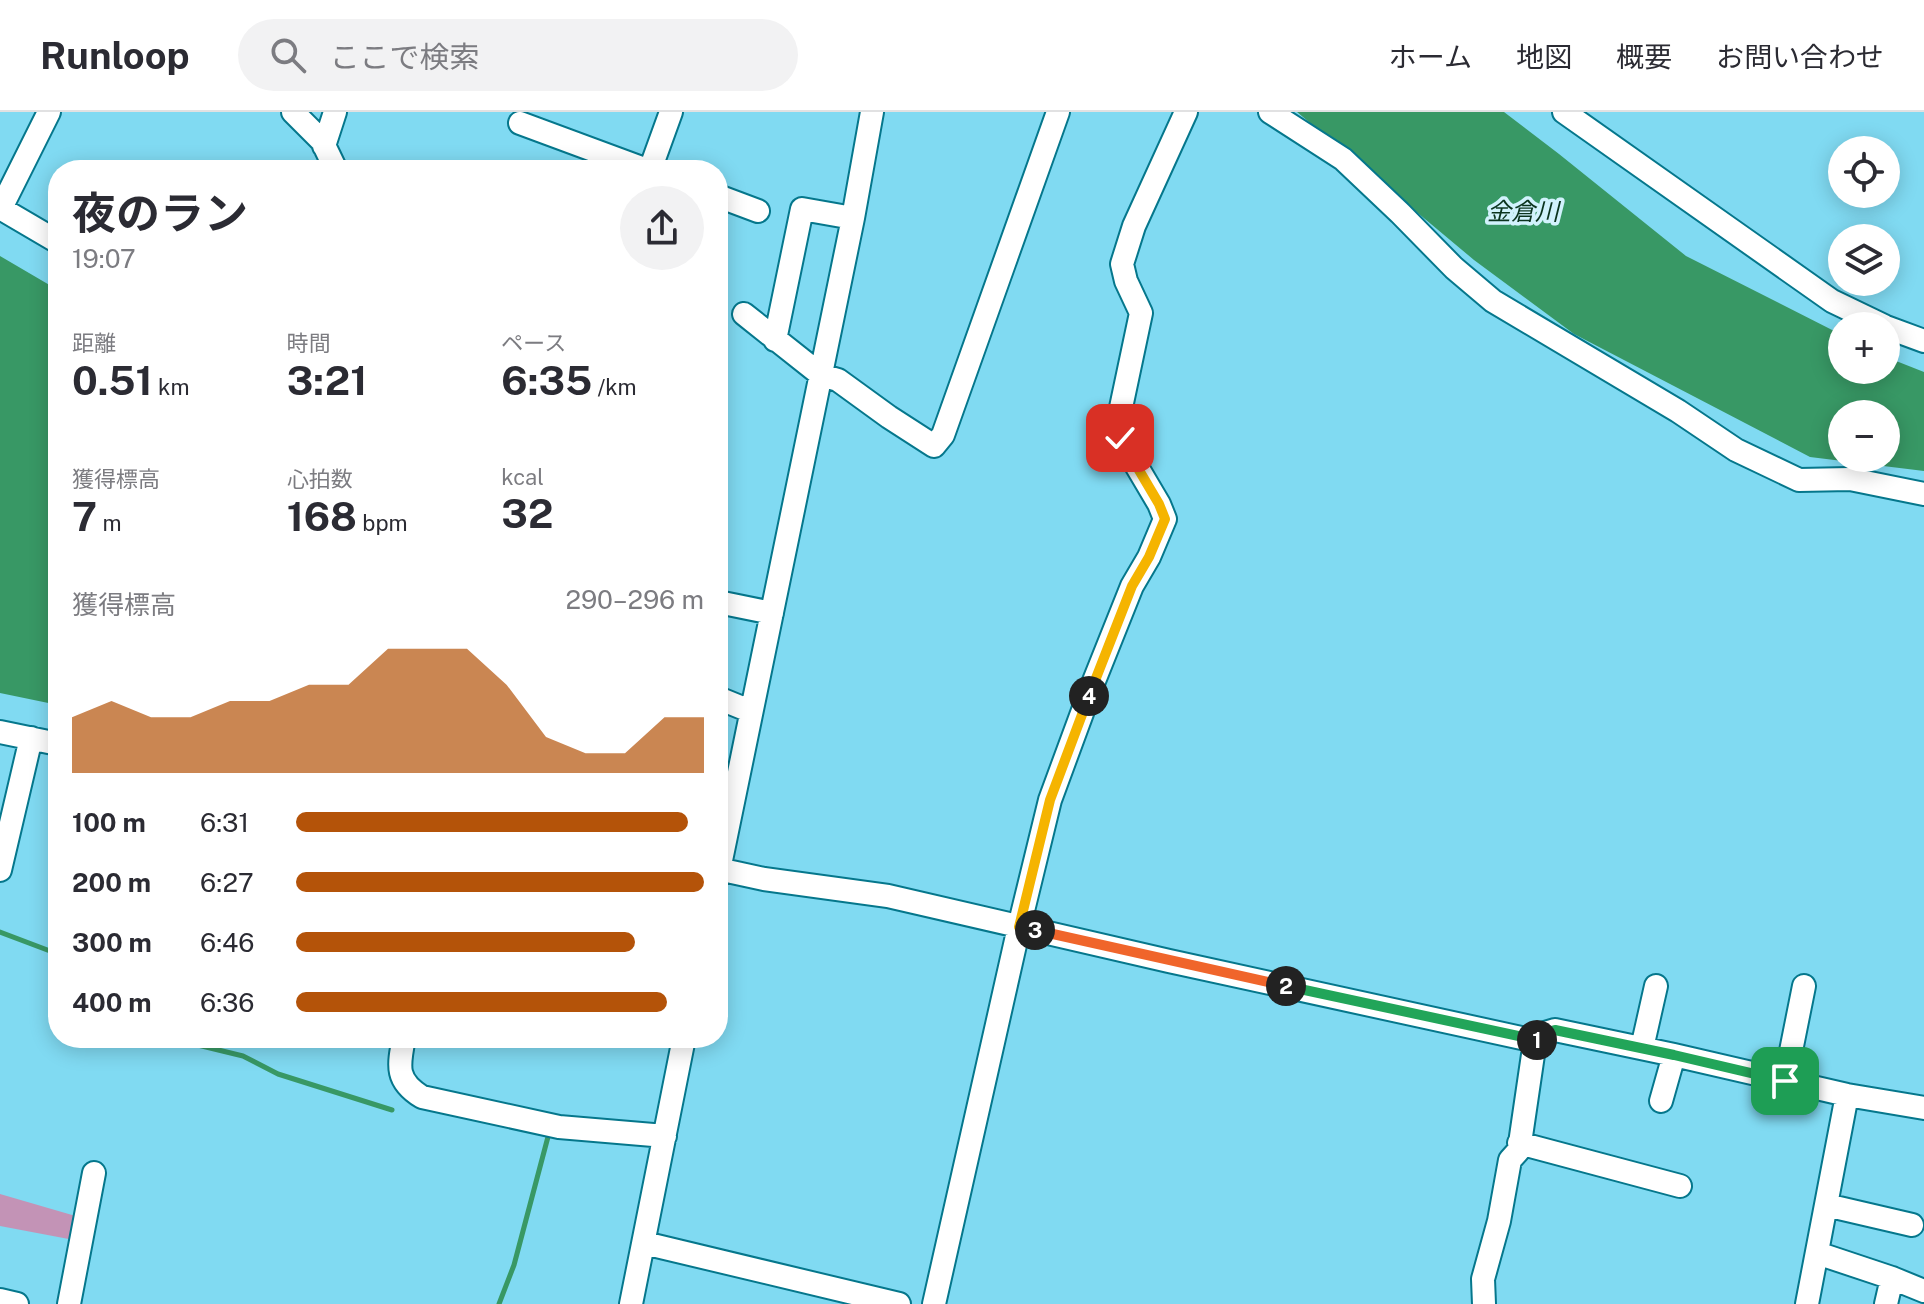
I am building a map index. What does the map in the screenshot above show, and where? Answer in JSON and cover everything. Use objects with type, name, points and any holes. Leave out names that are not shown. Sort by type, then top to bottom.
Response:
[{"type":"street","points":[[48,236],[0,208],[49,112]]},
{"type":"street","points":[[293,112],[322,141],[331,160]]},
{"type":"street","points":[[324,146],[335,112]]},
{"type":"street","points":[[653,160],[671,112]]},
{"type":"street","points":[[728,825],[872,112]]},
{"type":"street","points":[[744,314],[821,375],[838,380],[934,446],[943,435],[1058,112]]},
{"type":"street","points":[[934,1304],[1050,800],[1126,600],[1165,519],[1120,438],[1119,417],[1141,313],[1126,281],[1122,264],[1134,226],[1186,112]]},
{"type":"street","points":[[1270,112],[1343,159],[1454,268],[1493,301],[1678,411],[1736,450],[1799,480],[1850,479],[1924,494]]},
{"type":"street","points":[[1564,112],[1832,301],[1855,312]]},
{"type":"street","points":[[520,123],[622,160]]},
{"type":"street","points":[[728,200],[758,211]]},
{"type":"street","points":[[775,340],[802,209],[853,218]]},
{"type":"street","points":[[1900,332],[1924,341]]},
{"type":"street","points":[[728,604],[772,613]]},
{"type":"street","points":[[728,702],[750,711]]},
{"type":"street","points":[[0,732],[48,742]]},
{"type":"street","points":[[0,870],[4,830],[31,738]]},
{"type":"street","points":[[728,873],[888,896],[1535,1041]]},
{"type":"street","points":[[1642,1048],[1656,986]]},
{"type":"street","points":[[1785,1081],[1804,986]]},
{"type":"street","points":[[1484,1304],[1483,1279],[1499,1221],[1510,1160],[1519,1150],[1535,1041],[1545,1033],[1555,1030],[1847,1095],[1924,1108]]},
{"type":"street","points":[[403,1048],[401,1076],[407,1088],[422,1097],[559,1127],[665,1136]]},
{"type":"street","points":[[631,1304],[682,1048]]},
{"type":"street","points":[[1661,1101],[1674,1055]]},
{"type":"street","points":[[1807,1304],[1847,1095]]},
{"type":"street","points":[[1519,1143],[1680,1186]]},
{"type":"street","points":[[69,1304],[94,1173]]},
{"type":"street","points":[[1826,1205],[1912,1226]]},
{"type":"street","points":[[644,1243],[899,1304]]},
{"type":"street","points":[[1817,1253],[1924,1291]]},
{"type":"street","points":[[1886,1304],[1892,1278]]},
{"type":"street","points":[[0,1300],[17,1304]]},
{"type":"shaded area","points":[[0,1194],[79,1217],[74,1240],[0,1226]]},
{"type":"water","name":"金倉川","points":[[1297,112],[1504,112],[1686,256],[1828,328],[1828,384],[1900,384],[1900,363],[1924,372],[1924,471],[1900,468],[1900,400],[1828,400],[1828,459],[1810,457],[1574,334],[1474,260]]},
{"type":"water","points":[[0,256],[48,284],[48,703],[0,693]]},
{"type":"waterway","points":[[0,932],[48,950]]},
{"type":"waterway","points":[[210,1048],[243,1056],[278,1074],[392,1110]]},
{"type":"waterway","points":[[499,1304],[514,1265],[549,1133]]},
{"type":"route","points":[[1120,438],[1165,519],[1149,557],[1132,586],[1050,800],[1019,927],[1535,1041],[1555,1030],[1785,1081]]}]
